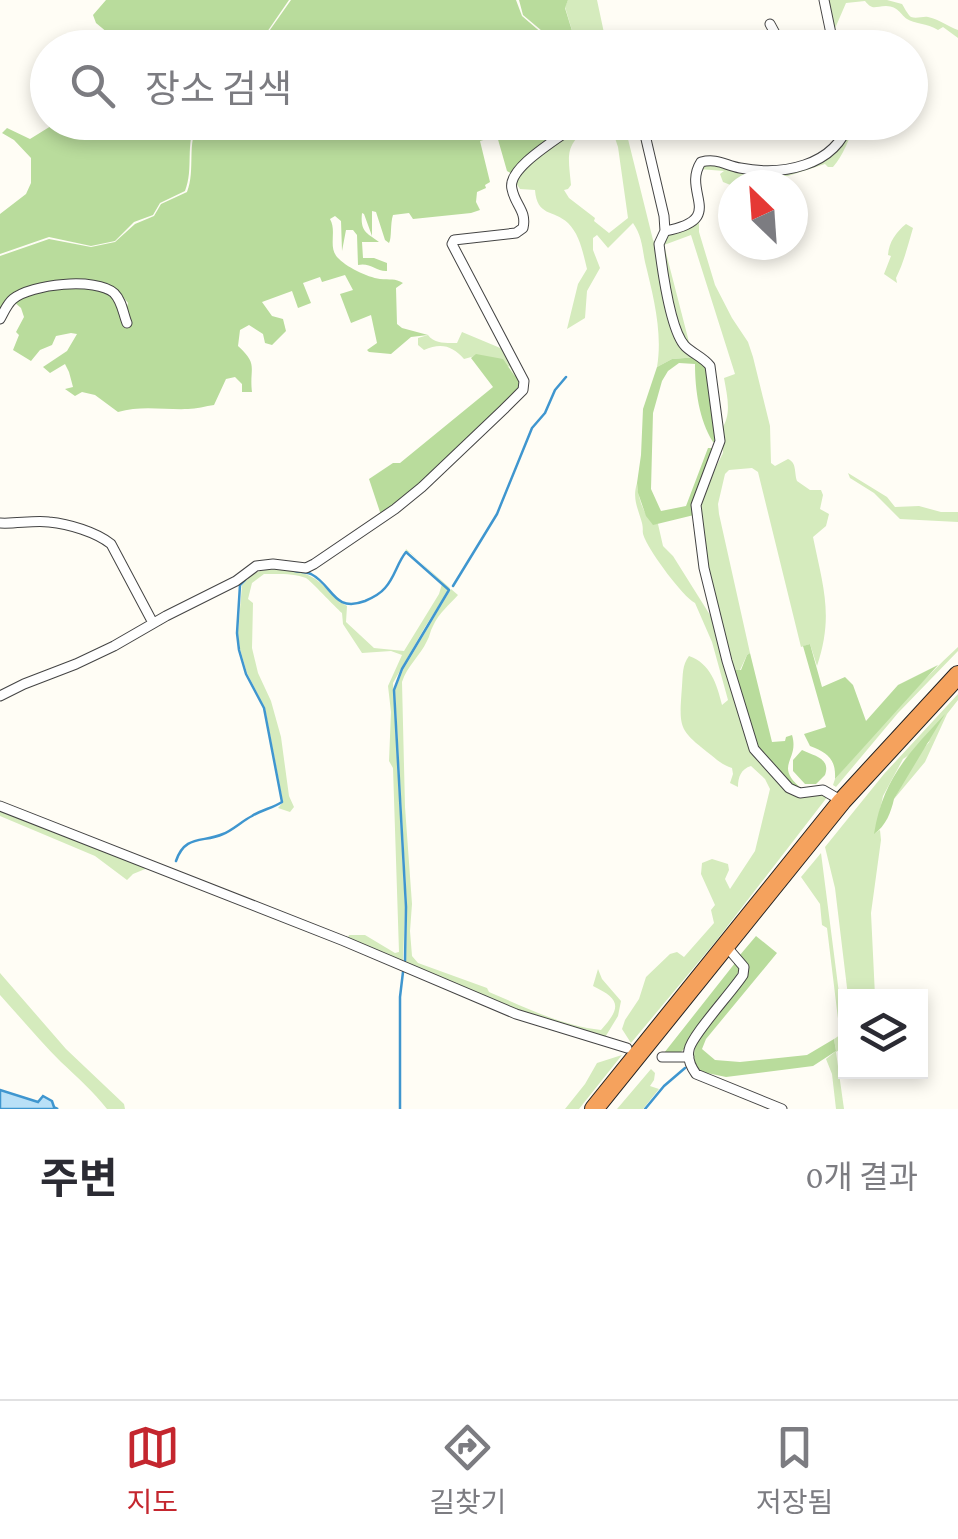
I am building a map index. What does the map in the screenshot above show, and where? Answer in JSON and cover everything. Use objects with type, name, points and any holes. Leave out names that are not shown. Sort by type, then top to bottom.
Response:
[{"type":"highway","points":[[594,1109],[842,801],[958,675]]},
{"type":"street","points":[[824,0],[830,30]]},
{"type":"street","points":[[770,24],[774,30]]},
{"type":"street","points":[[0,696],[76,664],[236,582],[256,566],[306,568],[314,564],[422,487],[523,390],[520,370],[452,244],[454,240],[516,233],[523,228],[524,214],[510,182],[530,158],[555,140]]},
{"type":"street","points":[[646,140],[664,216],[660,255],[675,330],[683,344],[704,357],[710,366],[720,441],[696,505],[696,515],[726,661],[749,738],[762,761],[789,788],[800,793],[823,790],[842,801]]},
{"type":"street","points":[[665,232],[695,220],[700,202],[696,171],[701,162],[719,160],[756,170],[798,168],[815,162],[840,140]]},
{"type":"street","points":[[0,319],[12,300],[25,292],[66,284],[112,291],[127,322]]},
{"type":"street","points":[[0,523],[48,521],[103,538],[111,544],[153,623]]},
{"type":"street","points":[[0,806],[344,941],[516,1014],[626,1048]]},
{"type":"street","points":[[726,945],[744,967],[743,975],[688,1050],[690,1064],[696,1074],[782,1109]]},
{"type":"street","points":[[662,1057],[689,1057]]},
{"type":"green space","points":[[106,0],[289,0],[268,30],[104,30],[93,15]]},
{"type":"green space","points":[[291,0],[516,0],[522,16],[538,30],[270,30]]},
{"type":"green space","points":[[519,0],[568,0],[565,8],[572,30],[541,30],[523,15]]},
{"type":"green space","points":[[568,0],[597,0],[603,30],[572,30],[565,7]]},
{"type":"green space","points":[[826,0],[887,0],[902,4],[911,17],[933,18],[958,30],[958,38],[943,27],[938,30],[913,22],[894,8],[872,7],[865,1],[846,3],[832,30]]},
{"type":"green space","points":[[7,128],[30,140],[191,140],[185,191],[160,203],[153,215],[134,222],[115,241],[91,246],[49,237],[0,254],[0,214],[26,194],[31,183],[31,158],[2,133]]},
{"type":"green space","points":[[193,140],[483,140],[480,141],[490,182],[477,192],[480,210],[413,219],[409,213],[393,215],[389,243],[376,212],[372,211],[372,236],[362,213],[363,228],[368,234],[379,242],[362,242],[363,258],[387,263],[387,271],[358,265],[357,235],[353,230],[346,230],[342,251],[341,221],[335,216],[330,219],[337,257],[363,274],[403,283],[396,288],[397,324],[428,335],[411,337],[391,354],[367,350],[377,343],[371,315],[351,323],[340,294],[353,290],[345,275],[303,283],[311,303],[298,308],[292,291],[262,302],[272,316],[283,319],[286,331],[272,345],[265,343],[263,334],[249,325],[240,330],[238,346],[251,362],[252,392],[242,392],[242,384],[235,377],[226,379],[214,405],[118,412],[95,395],[82,392],[75,396],[65,389],[73,387],[65,364],[50,373],[43,367],[67,351],[77,334],[56,336],[52,345],[40,350],[31,361],[13,350],[24,317],[13,301],[23,296],[79,285],[104,289],[116,297],[126,323],[128,303],[112,288],[101,284],[62,283],[15,296],[0,316],[0,256],[49,239],[91,247],[115,242],[135,224],[154,216],[161,204],[187,192]]},
{"type":"green space","points":[[498,140],[553,140],[519,164],[512,174],[507,171]]},
{"type":"green space","points":[[560,140],[576,140],[569,157],[571,185],[564,190],[609,233],[628,218],[616,140],[628,140],[657,245],[671,328],[698,357],[672,359],[657,367],[656,314],[641,242],[633,223],[608,248],[597,235],[593,238],[600,268],[587,291],[585,318],[567,329],[578,284],[587,269],[578,239],[562,219],[542,209],[535,190],[520,189],[514,180],[518,171]]},
{"type":"green space","points":[[837,140],[848,140],[833,167],[825,164],[806,170],[755,170],[820,162]]},
{"type":"green space","points":[[711,161],[734,170],[699,169]]},
{"type":"green space","points":[[697,221],[715,285],[753,357],[770,426],[771,463],[775,466],[791,461],[797,481],[810,490],[821,490],[820,509],[829,514],[826,526],[813,537],[826,616],[817,666],[810,644],[801,647],[758,472],[752,468],[729,470],[725,474],[718,504],[750,653],[740,670],[732,670],[713,596],[700,507],[723,453],[722,428],[728,411],[724,378],[735,374],[691,235],[664,245],[690,346],[680,336],[662,253],[665,235]]},
{"type":"green space","points":[[906,224],[913,228],[897,283],[884,274],[891,242]]},
{"type":"green space","points":[[462,332],[505,350],[521,379],[510,367],[475,356],[464,359],[446,347],[424,350],[418,345],[418,338],[428,335],[437,341],[457,343]]},
{"type":"green space","points":[[476,354],[503,359],[521,379],[521,386],[456,453],[381,515],[369,479],[393,463],[400,463],[493,387],[471,358]]},
{"type":"green space","points":[[698,357],[707,369],[719,441],[713,442],[701,414],[695,364],[679,363],[662,381],[653,413],[651,489],[661,511],[686,506],[708,448],[717,448],[694,515],[653,525],[646,516],[637,483],[643,409],[657,367],[672,359]]},
{"type":"green space","points":[[848,473],[887,497],[895,507],[958,512],[958,522],[900,519]]},
{"type":"green space","points":[[637,483],[646,515],[658,524],[663,546],[715,623],[753,753],[788,792],[828,796],[631,1043],[622,1029],[646,977],[670,954],[677,952],[684,957],[714,923],[711,910],[715,905],[701,874],[702,863],[712,859],[728,864],[725,879],[730,889],[755,851],[770,789],[751,766],[741,774],[738,787],[730,783],[732,768],[700,746],[683,727],[683,674],[689,656],[707,669],[722,705],[728,700],[712,642],[695,603],[667,574],[645,539],[635,499]]},
{"type":"green space","points":[[419,561],[450,588],[393,683],[405,907],[403,962],[347,940],[349,935],[365,935],[399,952],[388,686],[402,655],[391,651],[362,653],[343,624],[342,613],[306,578],[264,574],[252,583],[248,599],[253,603],[252,648],[281,737],[294,807],[290,812],[278,808],[283,802],[265,708],[247,673],[238,633],[242,585],[259,572],[290,570],[315,579],[347,606],[346,622],[374,648],[404,651],[442,584],[447,587]]},
{"type":"green space","points":[[451,589],[458,595],[438,617],[402,682],[412,956],[418,963],[487,988],[544,1015],[601,1030],[615,1004],[609,995],[593,986],[598,969],[621,1001],[618,1016],[604,1039],[519,1012],[406,963],[407,907],[395,690]]},
{"type":"green space","points":[[810,644],[822,687],[845,677],[853,685],[866,721],[898,685],[938,665],[835,779],[830,758],[810,746],[804,734],[826,727],[803,646]]},
{"type":"green space","points":[[958,647],[836,787],[833,785],[879,728]]},
{"type":"green space","points":[[750,653],[772,742],[785,741],[792,735],[789,775],[803,790],[791,788],[760,755],[732,670],[741,670]]},
{"type":"green space","points":[[958,694],[925,762],[894,799],[930,741],[903,759],[883,796],[875,833],[880,830],[881,840],[871,913],[875,989],[847,989],[835,888],[825,847],[884,774]]},
{"type":"green space","points":[[945,714],[894,799],[885,823],[874,834],[891,782],[909,754]]},
{"type":"green space","points":[[802,750],[826,765],[825,775],[816,784],[805,784],[793,771],[793,760]]},
{"type":"green space","points":[[0,809],[150,867],[127,880],[95,856],[0,816]]},
{"type":"green space","points":[[821,853],[838,989],[838,1019],[827,928],[822,925],[820,904],[801,877]]},
{"type":"green space","points":[[756,936],[777,953],[706,1039],[702,1049],[715,1060],[740,1062],[807,1055],[834,1039],[836,1051],[813,1066],[705,1076],[697,1072],[695,1047],[738,988],[740,955]]},
{"type":"green space","points":[[735,963],[739,968],[736,978],[716,1010],[680,1053],[664,1053]]},
{"type":"green space","points":[[0,973],[125,1109],[107,1109],[45,1046],[0,995]]},
{"type":"green space","points":[[838,1036],[838,1079],[844,1109],[836,1109],[826,1059],[836,1051],[834,1039]]},
{"type":"green space","points":[[622,1055],[579,1109],[565,1109],[597,1063]]},
{"type":"green space","points":[[651,1069],[655,1073],[650,1086],[659,1089],[643,1109],[617,1109]]},
{"type":"water","points":[[0,1090],[38,1102],[43,1096],[58,1109],[0,1109]]},
{"type":"waterway","points":[[453,586],[497,514],[532,428],[566,377]]},
{"type":"waterway","points":[[295,571],[311,574],[340,601],[354,604],[383,590],[406,552],[449,590],[402,669],[394,690],[406,907],[405,961]]},
{"type":"waterway","points":[[176,861],[190,843],[223,834],[282,802],[264,708],[246,674],[239,650],[240,585],[245,580]]},
{"type":"waterway","points":[[400,1109],[403,972]]},
{"type":"waterway","points":[[645,1109],[685,1068]]}]
